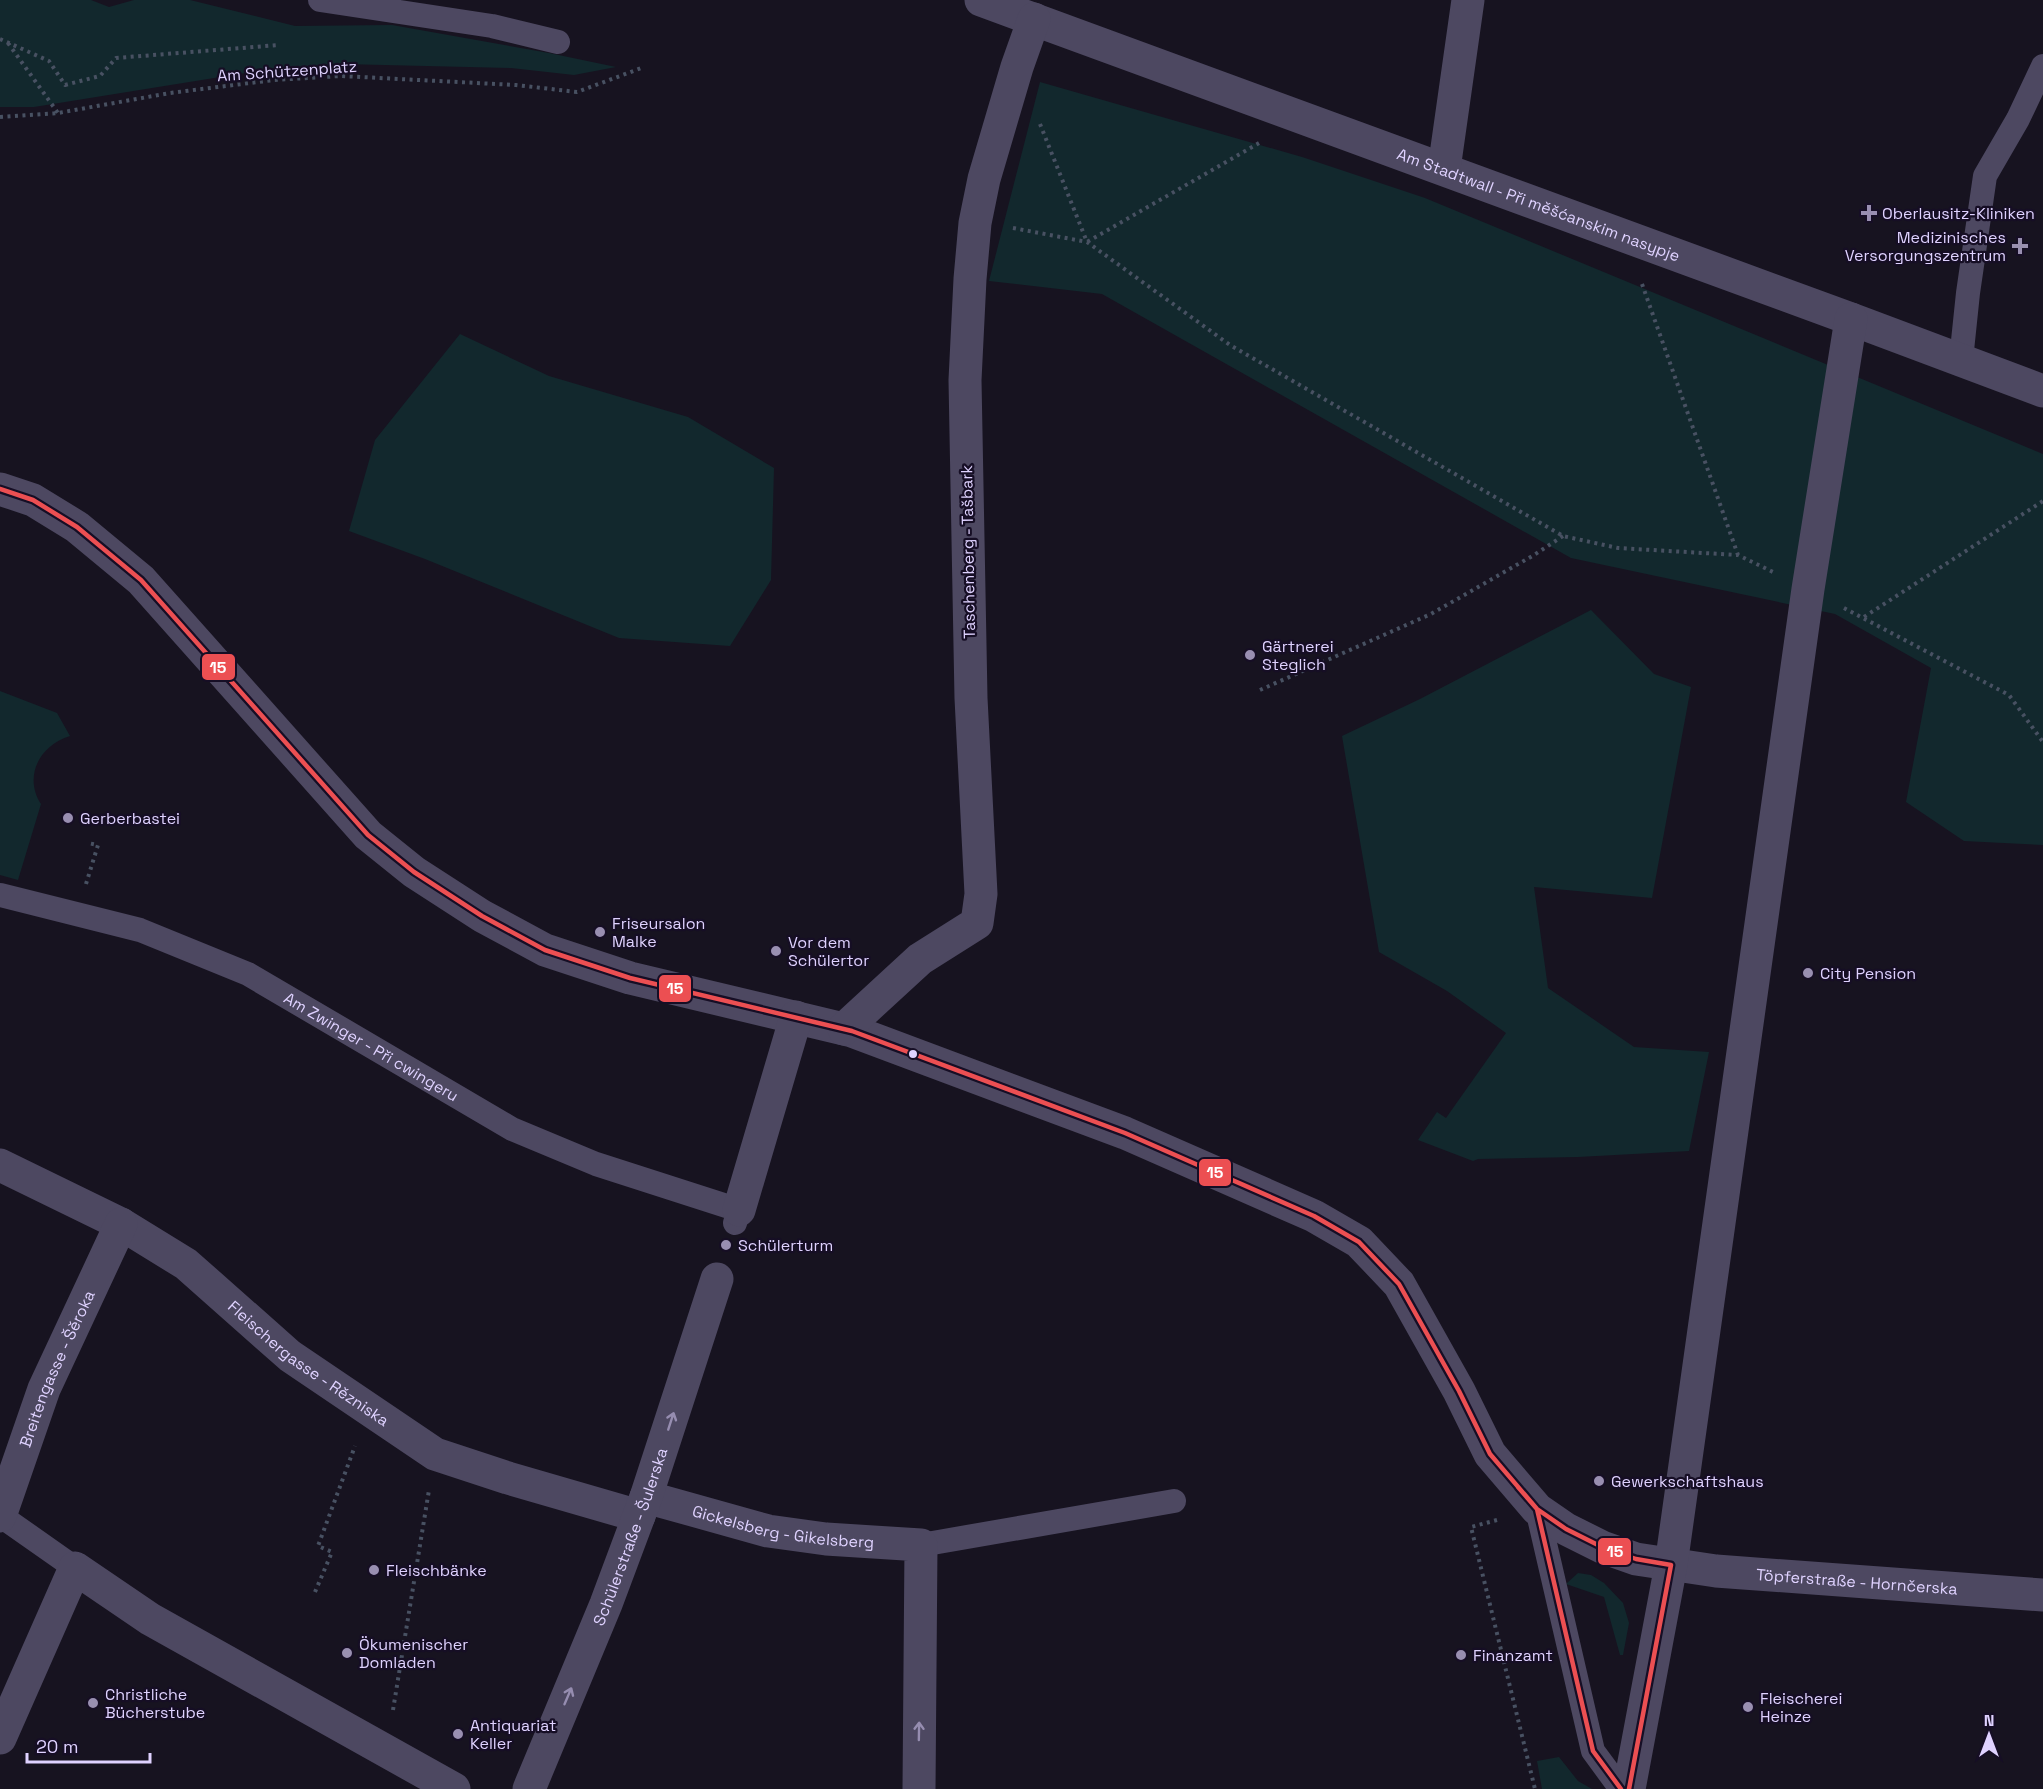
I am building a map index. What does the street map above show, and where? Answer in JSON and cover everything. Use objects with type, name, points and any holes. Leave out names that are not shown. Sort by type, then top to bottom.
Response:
[{"type":"street","name":"Am Stadtwall - Při měšćanskim nasypje","points":[[981,0],[1851,319],[2043,392]]},
{"type":"street","points":[[1444,169],[1468,0]]},
{"type":"street","name":"Taschenberg - Tašbark","points":[[844,1029],[920,959],[977,923],[981,894],[971,698],[964,380],[970,279],[975,224],[984,178],[1017,67],[1034,19]]},
{"type":"street","points":[[1629,1789],[1671,1565],[1808,589],[1851,319]]},
{"type":"street","name":"Töpferstraße - Hornčerska","points":[[0,489],[33,500],[77,527],[141,580],[368,835],[414,872],[482,916],[545,950],[630,978],[844,1029],[1125,1133],[1314,1216],[1359,1242],[1399,1284],[1459,1391],[1490,1454],[1537,1509],[1566,1528],[1602,1547],[1636,1558],[1671,1565],[1716,1571],[2043,1595]]},
{"type":"street","points":[[737,1217],[796,1017]]},
{"type":"street","name":"Fleischergasse - Rězniska","points":[[0,1165],[121,1224],[186,1264],[290,1356],[435,1454],[508,1478],[643,1506]]},
{"type":"street","name":"Breitengasse - Šěroka","points":[[0,1516],[44,1389],[121,1224]]},
{"type":"street","name":"Schülerstraße - Šulerska","points":[[529,1789],[606,1604],[643,1506],[717,1279]]},
{"type":"street","name":"Gickelsberg - Gikelsberg","points":[[643,1506],[768,1531],[826,1539],[921,1545]]},
{"type":"street","points":[[919,1789],[921,1545]]},
{"type":"street","points":[[0,1738],[75,1568],[150,1619],[446,1787]]},
{"type":"lane","points":[[320,0],[492,26],[558,42]]},
{"type":"lane","points":[[1961,360],[1985,176],[2018,119],[2043,66]]},
{"type":"lane","name":"Am Zwinger - Při cwingeru","points":[[0,895],[140,930],[248,974],[513,1129],[596,1164],[737,1217]]},
{"type":"lane","name":"Gickelsberg - Gikelsberg","points":[[921,1545],[1174,1501]]},
{"type":"lane","points":[[1537,1509],[1593,1751],[1621,1789]]},
{"type":"lane","points":[[0,1516],[75,1568]]},
{"type":"path","points":[[0,39],[49,61],[65,85],[100,76],[117,58],[279,45]]},
{"type":"path","points":[[8,43],[58,113]]},
{"type":"path","name":"Am Schützenplatz","points":[[0,117],[58,113],[170,93],[274,80],[341,76],[516,85],[577,92],[644,67]]},
{"type":"path","points":[[1017,67],[1087,242]]},
{"type":"path","points":[[1087,242],[1304,118]]},
{"type":"path","points":[[975,224],[1087,242],[1230,345],[1563,536],[1618,548],[1738,555],[1808,589],[2009,695],[2043,742]]},
{"type":"path","points":[[1626,236],[1738,555]]},
{"type":"path","points":[[1863,618],[2043,501]]},
{"type":"path","points":[[1260,690],[1431,614],[1563,536]]},
{"type":"path","points":[[77,914],[98,845],[88,843]]},
{"type":"path","points":[[315,1592],[332,1552],[318,1546],[368,1409]]},
{"type":"path","points":[[385,1751],[413,1599],[435,1454]]},
{"type":"path","points":[[1535,1789],[1471,1527],[1537,1509]]},
{"type":"green space","points":[[0,0],[91,0],[109,7],[134,0],[190,0],[295,26],[392,25],[616,67],[574,75],[511,68],[342,64],[270,69],[34,107],[0,107]]},
{"type":"green space","points":[[1040,82],[1302,157],[1425,198],[2043,454],[2043,845],[1964,841],[1906,802],[1931,668],[1835,614],[1571,558],[1102,294],[989,281]]},
{"type":"green space","points":[[460,334],[549,376],[688,417],[774,468],[771,580],[730,646],[619,638],[425,559],[349,531],[375,440]]},
{"type":"green space","points":[[1591,610],[1654,674],[1691,687],[1652,898],[1534,887],[1548,988],[1634,1047],[1709,1052],[1689,1151],[1473,1161],[1418,1140],[1437,1112],[1446,1118],[1506,1033],[1447,991],[1379,952],[1342,736],[1420,699]]},
{"type":"green space","points":[[0,691],[57,713],[70,736],[50,746],[43,754],[34,773],[36,793],[41,804],[18,880],[0,875]]},
{"type":"green space","points":[[1578,1573],[1591,1575],[1604,1583],[1623,1603],[1629,1623],[1623,1655],[1620,1655],[1604,1597],[1566,1584]]},
{"type":"green space","points":[[1559,1757],[1578,1781],[1592,1789],[1542,1789],[1537,1761]]},
{"type":"transit line","name":"15","points":[[0,489],[33,500],[77,527],[141,580],[368,835],[414,872],[482,916],[545,950],[630,978],[852,1031],[1125,1133],[1314,1216],[1359,1242],[1399,1284],[1459,1391],[1490,1454],[1537,1509],[1566,1529],[1602,1547],[1636,1559],[1671,1565],[1629,1789]]},
{"type":"transit line","name":"15","points":[[1518,1487],[1537,1509],[1593,1751],[1621,1789]]},
{"type":"place","name":"Oberlausitz-Kliniken","points":[[1869,213]]},
{"type":"place","name":"Medizinisches Versorgungszentrum","points":[[2020,246]]},
{"type":"place","name":"Gärtnerei Steglich","points":[[1250,655]]},
{"type":"place","name":"Gerberbastei","points":[[68,818]]},
{"type":"place","name":"Friseursalon Malke","points":[[600,932]]},
{"type":"place","name":"Vor dem Schülertor","points":[[776,951]]},
{"type":"place","name":"City Pension","points":[[1808,973]]},
{"type":"place","name":"Schülerturm","points":[[726,1245]]},
{"type":"place","name":"Gewerkschaftshaus","points":[[1599,1481]]},
{"type":"place","name":"Fleischbänke","points":[[374,1570]]},
{"type":"place","name":"Ökumenischer Domladen","points":[[347,1653]]},
{"type":"place","name":"Finanzamt","points":[[1461,1655]]},
{"type":"place","name":"Christliche Bücherstube","points":[[93,1703]]},
{"type":"place","name":"Fleischerei Heinze","points":[[1748,1707]]},
{"type":"place","name":"Antiquariat Keller","points":[[458,1734]]}]
